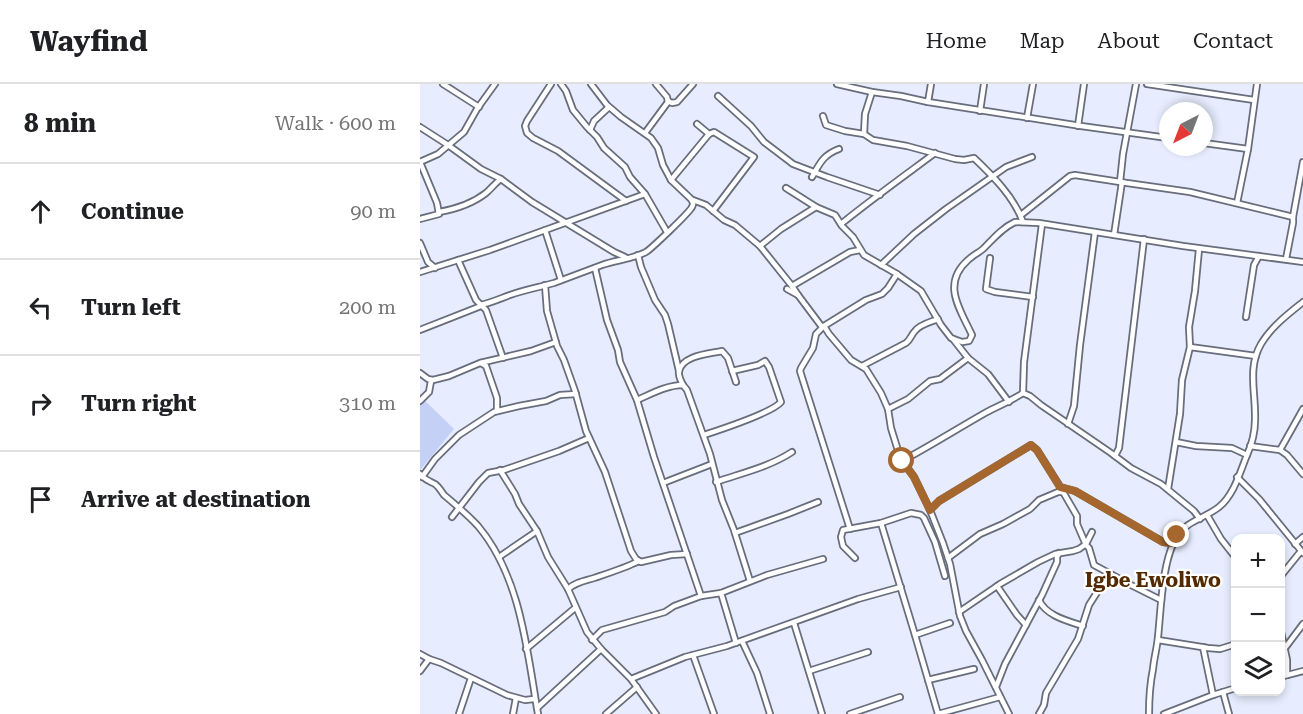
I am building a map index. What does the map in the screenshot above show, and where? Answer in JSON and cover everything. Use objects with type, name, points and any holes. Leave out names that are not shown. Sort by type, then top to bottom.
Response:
[{"type":"street","points":[[443,84],[479,107]]},
{"type":"street","points":[[439,212],[420,162],[438,154],[464,132],[495,84]]},
{"type":"street","points":[[551,84],[526,121],[527,133],[558,151],[626,201]]},
{"type":"street","points":[[561,84],[573,110],[645,194],[667,232]]},
{"type":"street","points":[[591,84],[621,117],[651,138],[672,180],[693,201],[706,205],[760,246],[851,360],[864,366],[870,374],[888,410],[891,428],[902,461],[914,477],[930,510],[948,558],[959,612],[966,631],[1009,714]]},
{"type":"street","points":[[656,84],[668,101]]},
{"type":"street","points":[[668,101],[677,102],[693,84]]},
{"type":"street","points":[[837,84],[980,111],[1159,137]]},
{"type":"street","points":[[881,93],[882,84]]},
{"type":"street","points":[[928,102],[931,84]]},
{"type":"street","points":[[980,111],[984,84]]},
{"type":"street","points":[[1027,118],[1033,84]]},
{"type":"street","points":[[1078,126],[1084,84]]},
{"type":"street","points":[[1114,235],[1123,154],[1136,84]]},
{"type":"street","points":[[1147,84],[1254,100]]},
{"type":"street","points":[[1237,203],[1248,149],[1257,84]]},
{"type":"street","points":[[864,134],[865,114],[872,92]]},
{"type":"street","points":[[718,96],[751,126],[764,142],[793,164],[813,175],[880,195]]},
{"type":"street","points":[[645,133],[668,101]]},
{"type":"street","points":[[590,130],[594,121],[608,108]]},
{"type":"street","points":[[823,116],[826,125],[864,134],[873,140],[964,160],[974,158],[1007,192],[1023,222]]},
{"type":"street","points":[[697,124],[709,134]]},
{"type":"street","points":[[420,127],[481,169],[501,179],[532,202],[626,258]]},
{"type":"street","points":[[672,180],[709,134],[714,132],[754,156],[713,211]]},
{"type":"street","points":[[1213,144],[1248,149]]},
{"type":"street","points":[[813,175],[821,160],[829,153],[838,150]]},
{"type":"street","points":[[841,224],[935,153]]},
{"type":"street","points":[[881,265],[946,209],[1006,167],[1032,157]]},
{"type":"street","points":[[1286,259],[1303,162]]},
{"type":"street","points":[[1021,215],[1070,176],[1075,175],[1190,192],[1293,217]]},
{"type":"street","points":[[420,219],[467,204],[487,193],[501,179]]},
{"type":"street","points":[[786,188],[816,207],[836,215],[860,250],[869,259],[897,274],[921,291],[941,325],[968,358],[988,374],[1009,402]]},
{"type":"street","points":[[423,272],[645,194]]},
{"type":"street","points":[[486,310],[509,295],[646,252],[691,209],[693,201]]},
{"type":"street","points":[[760,246],[816,207]]},
{"type":"street","points":[[953,339],[962,342],[969,341],[972,336],[954,296],[953,282],[959,269],[993,238],[1018,221],[1198,249],[1303,262]]},
{"type":"street","points":[[1023,393],[1024,362],[1042,224]]},
{"type":"street","points":[[544,230],[561,280]]},
{"type":"street","points":[[1068,424],[1074,406],[1095,232]]},
{"type":"street","points":[[1115,456],[1119,448],[1144,239]]},
{"type":"street","points":[[420,243],[428,262],[435,268]]},
{"type":"street","points":[[1168,489],[1180,414],[1182,380],[1190,347],[1189,327],[1195,291],[1198,249]]},
{"type":"street","points":[[792,286],[850,252],[860,250]]},
{"type":"street","points":[[638,255],[655,300],[665,315],[680,377],[704,435],[716,482],[750,581]]},
{"type":"street","points":[[1246,317],[1254,265],[1259,256]]},
{"type":"street","points":[[990,258],[986,289],[1033,297]]},
{"type":"street","points":[[458,260],[468,284],[480,305],[486,310],[503,358]]},
{"type":"street","points":[[423,272],[428,262]]},
{"type":"street","points":[[595,268],[620,362],[637,400],[701,596]]},
{"type":"street","points":[[850,529],[800,371],[813,348],[816,334],[823,327],[866,300],[882,294],[897,274]]},
{"type":"street","points":[[545,285],[547,310],[556,342],[576,394],[589,438],[605,472],[631,551],[636,559],[645,562],[671,555],[687,554]]},
{"type":"street","points":[[787,289],[798,295]]},
{"type":"street","points":[[420,330],[480,305],[495,302]]},
{"type":"street","points":[[1149,714],[1149,689],[1158,640],[1161,600],[1173,543],[1183,529],[1222,504],[1232,489],[1247,455],[1255,422],[1252,378],[1256,356],[1267,335],[1303,302]]},
{"type":"street","points":[[864,366],[906,343],[920,326],[938,319]]},
{"type":"street","points":[[420,373],[431,381],[556,342]]},
{"type":"street","points":[[1190,347],[1256,356]]},
{"type":"street","points":[[679,371],[685,363],[700,355],[722,351],[728,358],[736,382]]},
{"type":"street","points":[[888,410],[908,399],[930,381],[943,377],[968,358]]},
{"type":"street","points":[[704,435],[750,418],[781,402],[770,367],[765,361],[732,371]]},
{"type":"street","points":[[485,363],[497,398],[497,411]]},
{"type":"street","points":[[420,401],[429,392],[431,381]]},
{"type":"street","points":[[637,400],[653,392],[678,385],[683,386]]},
{"type":"street","points":[[1023,393],[1131,468],[1168,489],[1200,519]]},
{"type":"street","points":[[902,461],[1023,393]]},
{"type":"street","points":[[537,711],[526,649],[507,572],[478,526],[436,485],[421,476],[459,435],[497,411],[546,401],[560,395],[576,394]]},
{"type":"street","points":[[1280,450],[1303,409]]},
{"type":"street","points":[[452,517],[488,473],[559,451],[589,438]]},
{"type":"street","points":[[1176,442],[1196,446],[1232,448],[1247,455]]},
{"type":"street","points":[[930,510],[939,501],[1031,445],[1037,450],[1077,516],[1077,524],[1091,553],[1094,565],[1161,600]]},
{"type":"street","points":[[1250,446],[1280,450],[1303,474]]},
{"type":"street","points":[[716,482],[782,459],[792,452]]},
{"type":"street","points":[[663,483],[712,464]]},
{"type":"street","points":[[500,470],[537,531],[548,557],[568,589],[582,624],[592,640],[632,679],[656,714]]},
{"type":"street","points":[[1238,477],[1302,552],[1285,572]]},
{"type":"street","points":[[948,558],[980,534],[1003,524],[1030,509],[1036,502],[1060,490],[1075,491],[1163,542],[1173,543]]},
{"type":"street","points":[[735,533],[818,502]]},
{"type":"street","points":[[855,558],[843,546],[841,537],[843,531],[881,523],[911,513],[924,518],[935,542],[945,576]]},
{"type":"street","points":[[1207,515],[1231,552]]},
{"type":"street","points":[[881,523],[938,714],[1000,698]]},
{"type":"street","points":[[499,557],[537,531]]},
{"type":"street","points":[[959,612],[1038,562],[1073,551],[1086,544],[1092,532]]},
{"type":"street","points":[[1294,544],[1303,537]]},
{"type":"street","points":[[996,687],[1005,664],[1039,603],[1057,562],[1056,555]]},
{"type":"street","points":[[592,640],[602,630],[665,612],[701,596],[721,593],[767,574],[823,558]]},
{"type":"street","points":[[568,589],[577,582],[639,561]]},
{"type":"street","points":[[1039,714],[1046,693],[1076,643],[1089,605],[1103,583],[1112,575]]},
{"type":"street","points":[[998,586],[1026,625]]},
{"type":"street","points":[[632,679],[693,655],[742,641],[858,599],[901,587]]},
{"type":"street","points":[[721,593],[736,643]]},
{"type":"street","points":[[1039,603],[1049,612],[1083,626]]},
{"type":"street","points":[[526,649],[575,608]]},
{"type":"street","points":[[1071,622],[1079,634]]},
{"type":"street","points":[[794,623],[822,714]]},
{"type":"street","points":[[915,635],[950,623]]},
{"type":"street","points":[[1303,624],[1285,648],[1288,664],[1287,675],[1303,671]]},
{"type":"street","points":[[1158,640],[1220,649],[1231,646]]},
{"type":"street","points":[[742,641],[758,673],[770,714]]},
{"type":"street","points":[[1203,647],[1213,695]]},
{"type":"street","points":[[537,711],[601,649]]},
{"type":"street","points":[[809,671],[868,652]]},
{"type":"street","points":[[420,654],[516,698],[534,699]]},
{"type":"street","points":[[693,655],[714,714]]},
{"type":"street","points":[[420,671],[429,659]]},
{"type":"street","points":[[928,680],[974,669]]},
{"type":"street","points":[[459,714],[471,678]]},
{"type":"street","points":[[606,714],[637,687]]},
{"type":"street","points":[[1164,714],[1175,712],[1231,690]]},
{"type":"street","points":[[1223,692],[1229,714]]},
{"type":"street","points":[[850,714],[900,697]]},
{"type":"street","points":[[513,714],[516,698]]},
{"type":"shaded area","points":[[420,396],[454,429],[421,469],[420,469]]},
{"type":"district","name":"Igbe Ewoliwo","points":[[1153,580]]},
{"type":"route","points":[[902,461],[914,477],[930,510],[939,501],[1031,445],[1037,450],[1060,487],[1075,491],[1163,542],[1173,543],[1177,535]]}]
